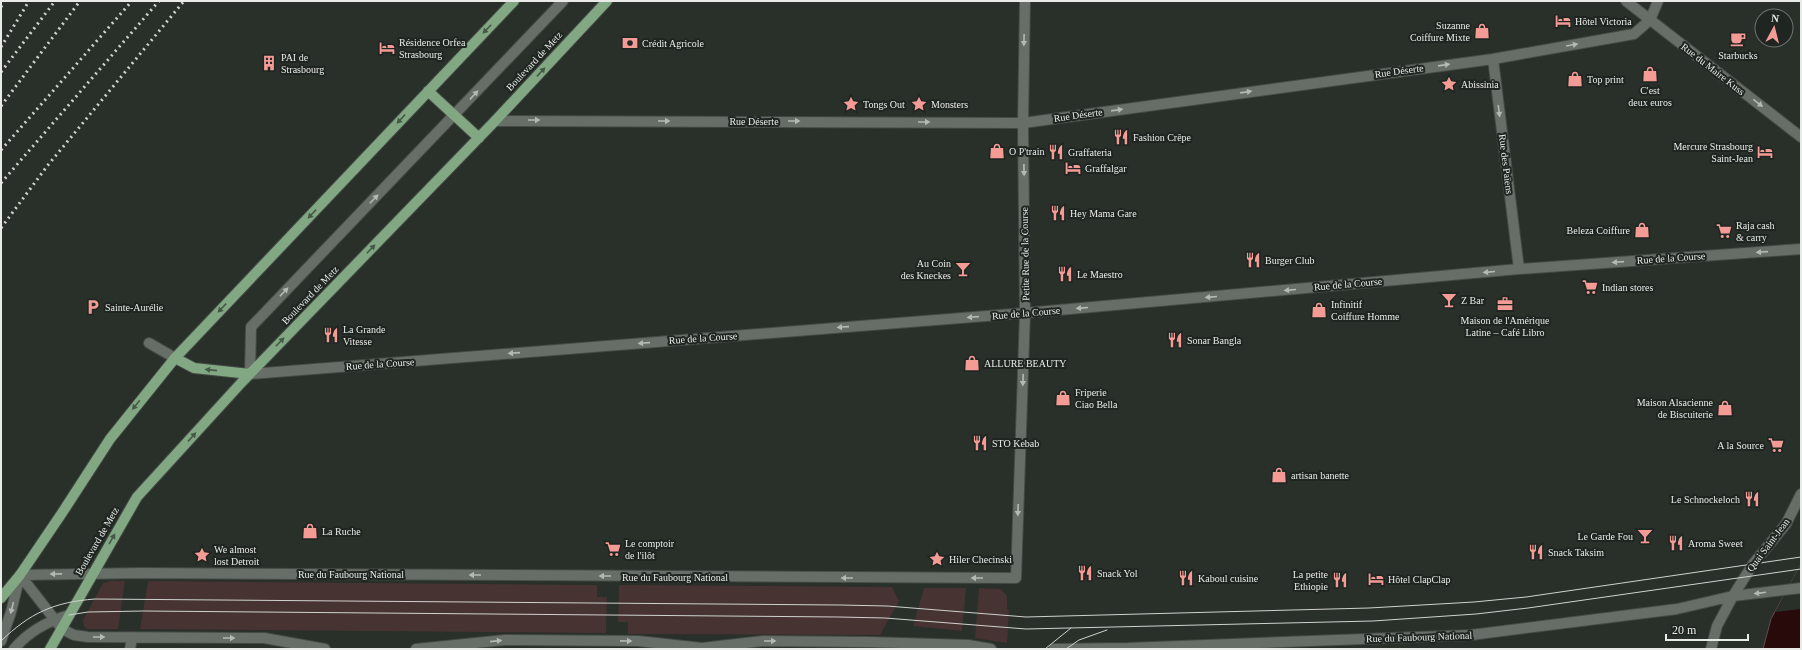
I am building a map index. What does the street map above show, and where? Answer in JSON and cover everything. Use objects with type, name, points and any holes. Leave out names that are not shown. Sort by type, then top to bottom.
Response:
[{"type":"main road","points":[[1,598],[20,575],[110,439],[175,358],[514,1]]},
{"type":"main road","name":"Boulevard de Metz","points":[[50,649],[92,573],[137,497],[250,374],[479,138],[607,1]]},
{"type":"main road","points":[[428,91],[479,138]]},
{"type":"main road","points":[[175,358],[194,368],[250,374]]},
{"type":"street","points":[[250,374],[251,326],[455,116],[563,1]]},
{"type":"street","name":"Petite Rue de la Course","points":[[1016,578],[1025,313],[1023,123],[1025,1]]},
{"type":"street","name":"Rue du Maire Kuss","points":[[1626,1],[1801,137]]},
{"type":"street","points":[[1650,20],[1658,1]]},
{"type":"street","name":"Rue Déserte","points":[[495,121],[1023,123],[1493,59],[1634,34],[1650,20]]},
{"type":"street","name":"Rue des Païens","points":[[1493,59],[1519,269]]},
{"type":"street","name":"Rue de la Course","points":[[250,374],[1025,313],[1519,269],[1801,249]]},
{"type":"street","points":[[149,343],[175,358]]},
{"type":"street","name":"Quai Saint-Jean","points":[[1711,649],[1717,626],[1733,596],[1753,564],[1786,524],[1801,494]]},
{"type":"street","name":"Rue du Faubourg National","points":[[20,575],[92,573],[1016,578]]},
{"type":"street","points":[[20,575],[62,629],[74,635],[88,637],[132,638],[264,638],[325,649]]},
{"type":"street","points":[[1,641],[11,612],[20,575]]},
{"type":"street","name":"Rue du Faubourg National","points":[[1054,649],[1128,648],[1471,636],[1677,609],[1733,596],[1801,588]]},
{"type":"street","points":[[14,649],[27,636],[54,619],[70,615]]},
{"type":"street","points":[[130,649],[132,638]]},
{"type":"street","points":[[416,649],[505,640],[638,641],[702,648],[728,647],[762,641],[868,645],[968,645],[990,649]]},
{"type":"shaded area","points":[[1801,564],[1801,649],[1763,649],[1771,619]]},
{"type":"shaded area","points":[[111,581],[125,581],[118,629],[87,629],[84,626],[83,620],[103,583]]},
{"type":"shaded area","points":[[148,581],[597,585],[597,597],[607,597],[606,633],[140,629]]},
{"type":"shaded area","points":[[619,585],[892,587],[899,601],[880,635],[628,634],[628,622],[618,622]]},
{"type":"shaded area","points":[[924,588],[966,588],[962,631],[913,626]]},
{"type":"shaded area","points":[[979,588],[1001,589],[1007,596],[1007,609],[1009,610],[1007,643],[975,638]]},
{"type":"pier","points":[[1801,564],[1801,609],[1775,612]]},
{"type":"tram line","points":[[1,641],[22,623],[55,606],[95,599],[840,605],[887,606],[1026,617],[1369,608],[1474,602],[1526,597],[1801,557]]},
{"type":"tram line","points":[[69,615],[88,612],[143,611],[839,617],[885,618],[1026,629],[1373,621],[1476,614],[1528,608],[1801,569]]},
{"type":"tram line","points":[[1045,649],[1071,628]]},
{"type":"tram line","points":[[1066,649],[1079,640],[1107,630]]},
{"type":"railway","points":[[1,7],[4,1]]},
{"type":"railway","points":[[1,47],[29,1]]},
{"type":"railway","points":[[1,72],[55,1]]},
{"type":"railway","points":[[1,106],[80,1]]},
{"type":"railway","points":[[1,150],[132,1]]},
{"type":"railway","points":[[1,183],[159,1]]},
{"type":"railway","points":[[1,228],[48,165],[184,1]]},
{"type":"place","name":"Hôtel Victoria","points":[[1563,21]]},
{"type":"place","name":"Suzanne Coiffure Mixte","points":[[1482,31]]},
{"type":"place","name":"Starbucks","points":[[1738,39]]},
{"type":"place","name":"Crédit Agricole","points":[[630,43]]},
{"type":"place","name":"Résidence Orfea Strasbourg","points":[[387,48]]},
{"type":"place","name":"PAI de Strasbourg","points":[[269,63]]},
{"type":"place","name":"C'est deux euros","points":[[1650,74]]},
{"type":"place","name":"Top print","points":[[1575,79]]},
{"type":"place","name":"Abissinia","points":[[1449,84]]},
{"type":"place","name":"Tongs Out","points":[[851,104]]},
{"type":"place","name":"Monsters","points":[[919,104]]},
{"type":"place","name":"Fashion Crêpe","points":[[1121,137]]},
{"type":"place","name":"O P'train","points":[[997,151]]},
{"type":"place","name":"Graffateria","points":[[1056,152]]},
{"type":"place","name":"Mercure Strasbourg Saint-Jean","points":[[1765,152]]},
{"type":"place","name":"Graffalgar","points":[[1073,168]]},
{"type":"place","name":"Hey Mama Gare","points":[[1058,213]]},
{"type":"place","name":"Beleza Coiffure","points":[[1642,230]]},
{"type":"place","name":"Raja cash & carry","points":[[1724,231]]},
{"type":"place","name":"Burger Club","points":[[1253,260]]},
{"type":"place","name":"Au Coin des Kneckes","points":[[963,269]]},
{"type":"place","name":"Le Maestro","points":[[1065,274]]},
{"type":"place","name":"Indian stores","points":[[1590,287]]},
{"type":"place","name":"Z Bar","points":[[1449,300]]},
{"type":"place","name":"Maison de l'Amérique Latine – Café Libro","points":[[1505,304]]},
{"type":"place","name":"Sainte-Aurélie","points":[[93,307]]},
{"type":"place","name":"Infinitif Coiffure Homme","points":[[1319,310]]},
{"type":"place","name":"La Grande Vitesse","points":[[331,335]]},
{"type":"place","name":"Sonar Bangla","points":[[1175,340]]},
{"type":"place","name":"ALLURE BEAUTY","points":[[972,363]]},
{"type":"place","name":"Friperie Ciao Bella","points":[[1063,398]]},
{"type":"place","name":"Maison Alsacienne de Biscuiterie","points":[[1725,408]]},
{"type":"place","name":"STO Kebab","points":[[980,443]]},
{"type":"place","name":"A la Source","points":[[1776,445]]},
{"type":"place","name":"artisan banette","points":[[1279,475]]},
{"type":"place","name":"Le Schnockeloch","points":[[1752,499]]},
{"type":"place","name":"La Ruche","points":[[310,531]]},
{"type":"place","name":"Le Garde Fou","points":[[1645,536]]},
{"type":"place","name":"Aroma Sweet","points":[[1676,543]]},
{"type":"place","name":"Le comptoir de l'ilôt","points":[[613,549]]},
{"type":"place","name":"Snack Taksim","points":[[1536,552]]},
{"type":"place","name":"We almost lost Detroit","points":[[202,555]]},
{"type":"place","name":"Hiler Checinski","points":[[937,559]]},
{"type":"place","name":"Snack Yol","points":[[1085,573]]},
{"type":"place","name":"Kaboul cuisine","points":[[1186,578]]},
{"type":"place","name":"Hôtel ClapClap","points":[[1376,579]]},
{"type":"place","name":"La petite Ethiopie","points":[[1340,580]]}]
